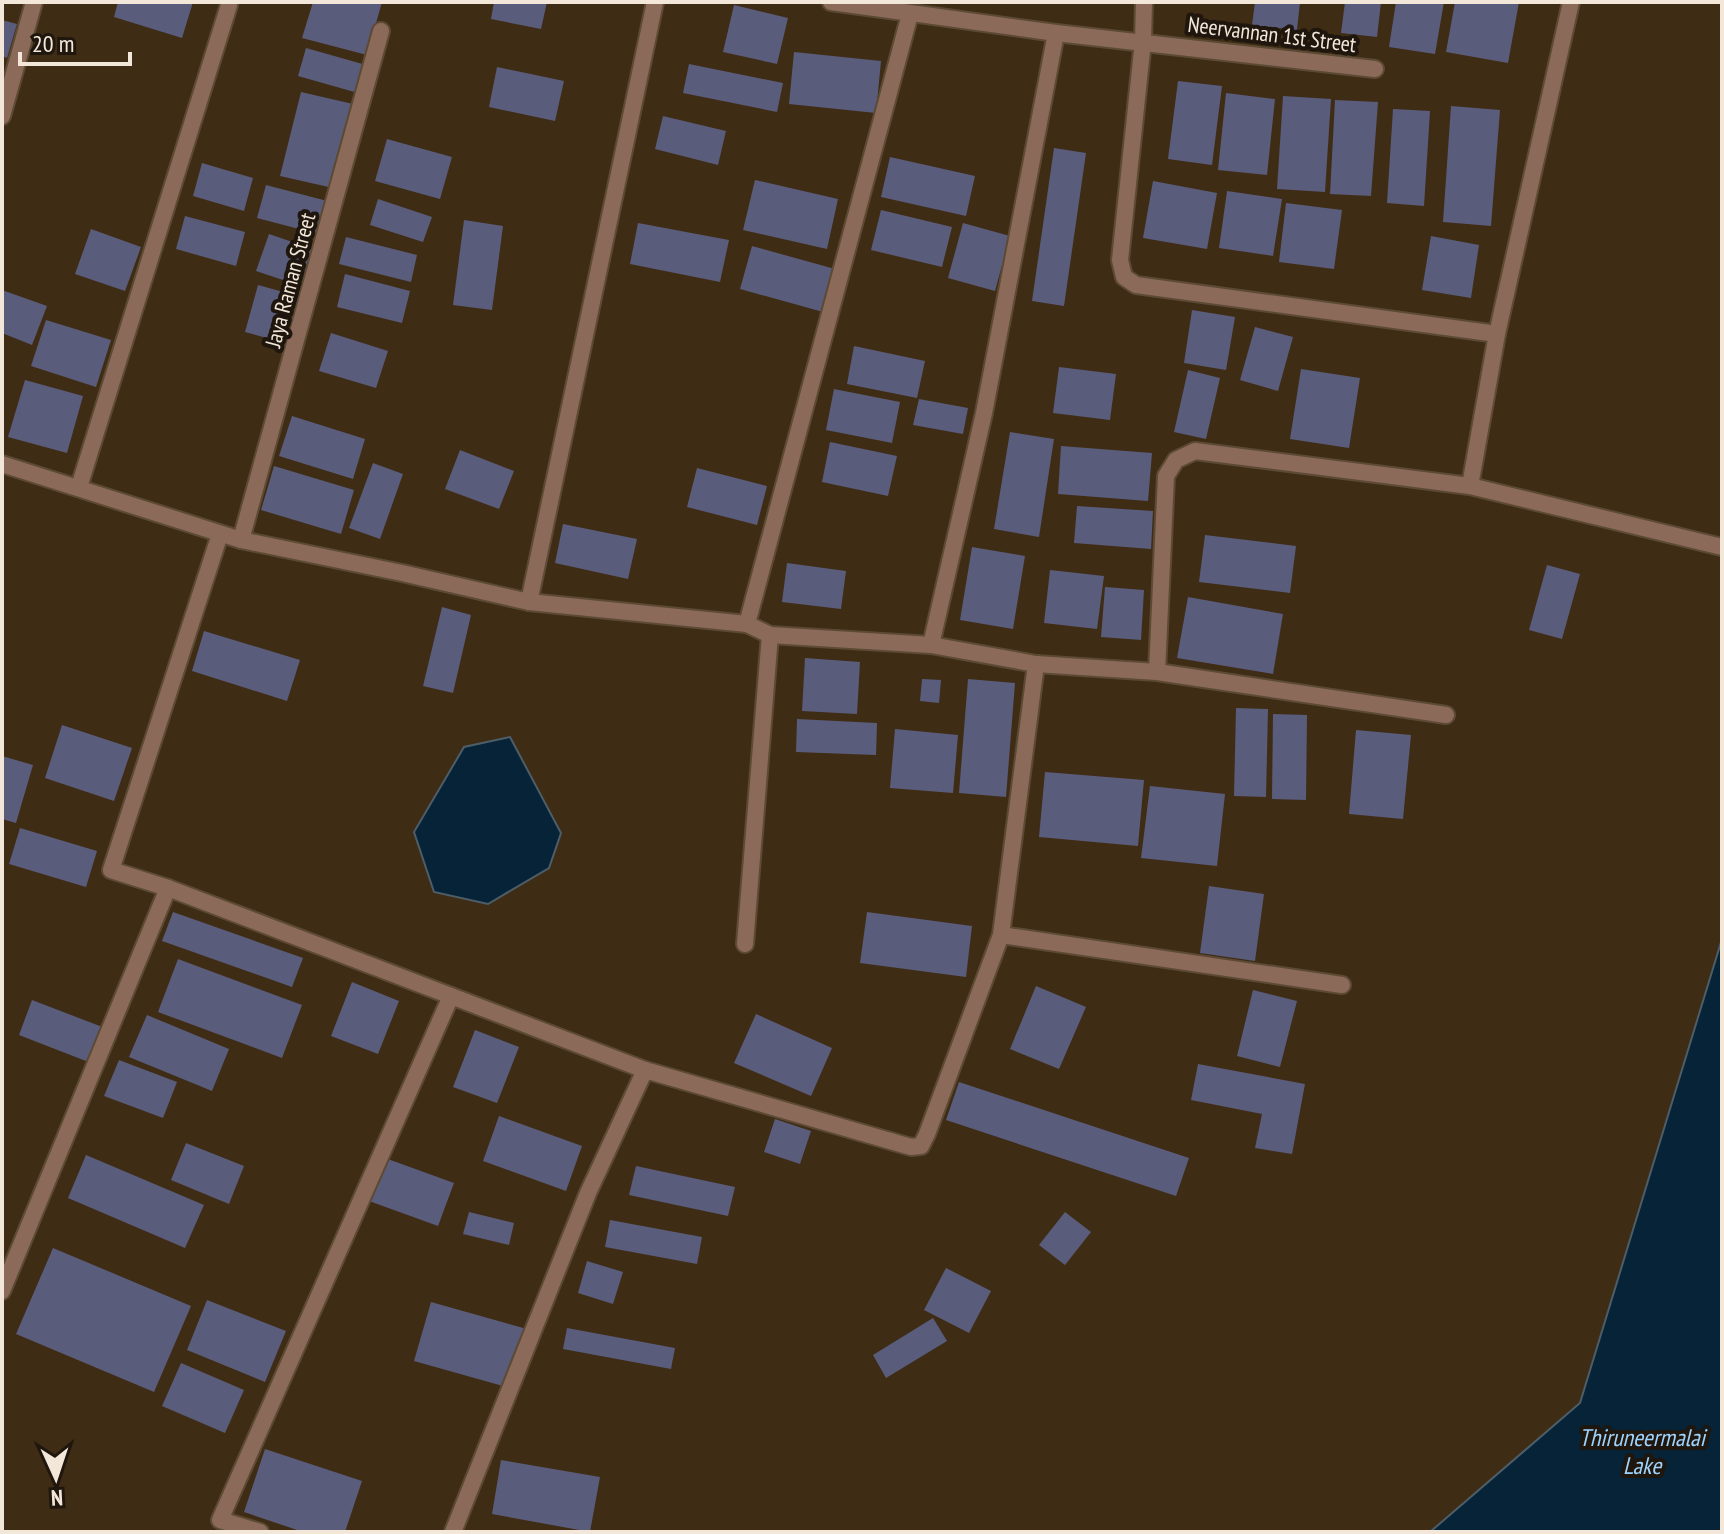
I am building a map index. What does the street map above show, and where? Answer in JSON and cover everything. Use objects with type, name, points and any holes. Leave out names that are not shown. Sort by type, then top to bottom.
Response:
[{"type":"street","points":[[2,116],[34,2]]},
{"type":"street","points":[[529,602],[655,2]]},
{"type":"street","name":"Neervannan 1st Street","points":[[831,2],[1056,33],[1375,69]]},
{"type":"street","points":[[1144,2],[1143,41],[1120,260],[1124,277],[1136,285],[1497,334]]},
{"type":"street","points":[[1470,486],[1497,334],[1571,2]]},
{"type":"street","points":[[79,487],[229,5]]},
{"type":"street","points":[[747,624],[910,14]]},
{"type":"street","name":"Jaya Raman Street","points":[[241,540],[381,31]]},
{"type":"street","points":[[931,645],[984,413],[1056,33]]},
{"type":"street","points":[[1157,672],[1166,476],[1176,460],[1195,451],[1470,486],[1722,547]]},
{"type":"street","points":[[2,464],[241,540],[529,602],[747,624],[770,635],[931,645],[1036,664],[1157,672],[1446,715]]},
{"type":"street","points":[[220,534],[111,870],[168,888],[645,1070],[911,1147],[921,1146],[927,1134],[1001,935],[1036,664]]},
{"type":"street","points":[[745,944],[770,635]]},
{"type":"street","points":[[2,1291],[168,888]]},
{"type":"street","points":[[1001,935],[1342,985]]},
{"type":"street","points":[[260,1532],[220,1520],[451,996]]},
{"type":"street","points":[[453,1532],[588,1193],[645,1070]]},
{"type":"water","points":[[510,737],[561,833],[549,868],[488,904],[434,892],[414,832],[464,747]]},
{"type":"water","name":"Thiruneermalai Lake","points":[[1722,939],[1722,1532],[1430,1532],[1580,1403]]},
{"type":"building","points":[[118,2],[193,2],[182,38],[114,17]]},
{"type":"building","points":[[313,2],[382,2],[367,55],[302,38]]},
{"type":"building","points":[[494,2],[547,2],[541,29],[491,19]]},
{"type":"building","points":[[1255,2],[1300,2],[1297,30],[1252,25]]},
{"type":"building","points":[[1345,2],[1381,2],[1377,37],[1341,33]]},
{"type":"building","points":[[1396,2],[1444,2],[1435,54],[1389,47]]},
{"type":"building","points":[[1455,2],[1519,2],[1508,63],[1446,52]]},
{"type":"building","points":[[734,5],[788,18],[777,64],[723,52]]},
{"type":"building","points":[[2,20],[17,24],[7,58],[2,56]]},
{"type":"building","points":[[306,48],[366,65],[358,93],[298,76]]},
{"type":"building","points":[[794,52],[881,61],[876,113],[789,104]]},
{"type":"building","points":[[689,64],[783,83],[777,112],[683,93]]},
{"type":"building","points":[[497,67],[564,81],[555,121],[489,107]]},
{"type":"building","points":[[1178,81],[1222,86],[1212,165],[1168,159]]},
{"type":"building","points":[[301,92],[353,104],[333,188],[280,176]]},
{"type":"building","points":[[1226,93],[1275,99],[1267,175],[1218,170]]},
{"type":"building","points":[[1283,96],[1331,99],[1325,192],[1277,189]]},
{"type":"building","points":[[1335,100],[1378,102],[1371,196],[1330,194]]},
{"type":"building","points":[[1451,106],[1500,110],[1491,226],[1443,222]]},
{"type":"building","points":[[1393,109],[1430,111],[1424,206],[1387,203]]},
{"type":"building","points":[[663,116],[726,131],[718,165],[655,149]]},
{"type":"building","points":[[387,139],[452,157],[440,199],[375,181]]},
{"type":"building","points":[[1054,148],[1086,153],[1064,306],[1032,301]]},
{"type":"building","points":[[890,157],[975,176],[966,216],[881,197]]},
{"type":"building","points":[[202,163],[253,178],[244,211],[193,196]]},
{"type":"building","points":[[755,180],[838,199],[827,249],[743,230]]},
{"type":"building","points":[[1153,181],[1217,193],[1207,249],[1143,238]]},
{"type":"building","points":[[266,185],[331,202],[322,235],[257,218]]},
{"type":"building","points":[[1227,191],[1282,199],[1273,256],[1219,248]]},
{"type":"building","points":[[378,199],[432,217],[423,242],[370,225]]},
{"type":"building","points":[[1286,203],[1342,210],[1334,269],[1279,262]]},
{"type":"building","points":[[881,210],[952,227],[942,267],[871,250]]},
{"type":"building","points":[[185,216],[245,232],[236,266],[176,249]]},
{"type":"building","points":[[464,220],[503,226],[492,310],[453,305]]},
{"type":"building","points":[[638,223],[729,240],[720,282],[630,264]]},
{"type":"building","points":[[963,223],[1010,236],[995,291],[948,278]]},
{"type":"building","points":[[91,229],[141,247],[125,291],[75,274]]},
{"type":"building","points":[[269,234],[316,250],[304,287],[256,271]]},
{"type":"building","points":[[1431,236],[1479,245],[1471,298],[1422,290]]},
{"type":"building","points":[[346,237],[417,255],[411,282],[339,264]]},
{"type":"building","points":[[752,246],[835,269],[823,312],[740,289]]},
{"type":"building","points":[[345,274],[410,291],[402,323],[337,307]]},
{"type":"building","points":[[258,285],[287,293],[274,340],[245,332]]},
{"type":"building","points":[[2,290],[47,306],[32,345],[2,333]]},
{"type":"building","points":[[1192,310],[1235,317],[1226,370],[1184,363]]},
{"type":"building","points":[[46,320],[111,340],[96,387],[31,366]]},
{"type":"building","points":[[1255,327],[1293,337],[1278,391],[1240,380]]},
{"type":"building","points":[[331,333],[388,351],[376,388],[319,371]]},
{"type":"building","points":[[854,346],[925,361],[917,398],[847,384]]},
{"type":"building","points":[[1059,367],[1116,374],[1110,420],[1053,413]]},
{"type":"building","points":[[1301,369],[1360,378],[1349,448],[1290,439]]},
{"type":"building","points":[[1188,370],[1220,378],[1206,439],[1174,432]]},
{"type":"building","points":[[25,380],[83,396],[67,453],[8,437]]},
{"type":"building","points":[[834,389],[900,402],[892,443],[826,430]]},
{"type":"building","points":[[919,399],[968,408],[963,434],[913,425]]},
{"type":"building","points":[[292,416],[365,439],[353,479],[279,456]]},
{"type":"building","points":[[1010,432],[1054,439],[1039,537],[994,529]]},
{"type":"building","points":[[830,442],[897,456],[888,496],[822,482]]},
{"type":"building","points":[[1061,446],[1152,453],[1148,501],[1058,494]]},
{"type":"building","points":[[460,450],[514,471],[499,509],[445,489]]},
{"type":"building","points":[[373,463],[403,474],[380,539],[349,528]]},
{"type":"building","points":[[274,466],[354,490],[341,534],[261,510]]},
{"type":"building","points":[[697,468],[767,486],[757,525],[687,507]]},
{"type":"building","points":[[1077,506],[1153,511],[1151,549],[1074,543]]},
{"type":"building","points":[[563,524],[637,539],[628,579],[555,563]]},
{"type":"building","points":[[1205,535],[1296,546],[1290,593],[1199,582]]},
{"type":"building","points":[[972,547],[1025,556],[1013,629],[960,620]]},
{"type":"building","points":[[787,563],[846,571],[841,609],[782,602]]},
{"type":"building","points":[[1547,565],[1580,574],[1562,639],[1529,630]]},
{"type":"building","points":[[1050,570],[1104,576],[1097,629],[1044,623]]},
{"type":"building","points":[[1105,587],[1144,590],[1141,640],[1101,637]]},
{"type":"building","points":[[1188,597],[1283,614],[1273,674],[1177,658]]},
{"type":"building","points":[[442,607],[471,615],[453,693],[423,686]]},
{"type":"building","points":[[204,631],[300,660],[287,701],[192,671]]},
{"type":"building","points":[[805,658],[860,662],[857,714],[802,711]]},
{"type":"building","points":[[922,679],[941,680],[939,703],[920,701]]},
{"type":"building","points":[[968,679],[1015,683],[1006,797],[959,793]]},
{"type":"building","points":[[1236,708],[1268,709],[1266,797],[1234,796]]},
{"type":"building","points":[[1273,714],[1307,715],[1306,800],[1272,799]]},
{"type":"building","points":[[797,719],[877,723],[876,755],[796,752]]},
{"type":"building","points":[[62,725],[132,748],[114,801],[45,778]]},
{"type":"building","points":[[895,729],[958,735],[953,793],[890,788]]},
{"type":"building","points":[[1356,730],[1411,735],[1403,819],[1349,814]]},
{"type":"building","points":[[2,756],[33,765],[16,823],[2,819]]},
{"type":"building","points":[[1045,772],[1144,780],[1138,846],[1039,837]]},
{"type":"building","points":[[1150,786],[1225,794],[1217,866],[1141,858]]},
{"type":"building","points":[[20,828],[97,851],[86,887],[9,864]]},
{"type":"building","points":[[1209,886],[1264,894],[1255,961],[1200,953]]},
{"type":"building","points":[[173,912],[303,958],[292,987],[162,941]]},
{"type":"building","points":[[867,912],[972,926],[966,977],[860,963]]},
{"type":"building","points":[[178,959],[302,1005],[282,1058],[158,1012]]},
{"type":"building","points":[[352,982],[399,1001],[378,1054],[331,1036]]},
{"type":"building","points":[[1036,986],[1086,1007],[1059,1069],[1010,1049]]},
{"type":"building","points":[[1253,990],[1297,1001],[1280,1067],[1237,1056]]},
{"type":"building","points":[[32,1000],[105,1028],[91,1063],[19,1035]]},
{"type":"building","points":[[756,1014],[832,1048],[811,1096],[734,1063]]},
{"type":"building","points":[[147,1015],[229,1049],[212,1091],[129,1057]]},
{"type":"building","points":[[475,1030],[519,1047],[497,1103],[453,1087]]},
{"type":"building","points":[[119,1060],[177,1082],[163,1118],[104,1096]]},
{"type":"building","points":[[1198,1064],[1305,1084],[1292,1154],[1255,1148],[1262,1114],[1191,1100]]},
{"type":"building","points":[[959,1082],[1189,1158],[1176,1196],[946,1120]]},
{"type":"building","points":[[499,1116],[582,1146],[566,1191],[483,1161]]},
{"type":"building","points":[[775,1119],[811,1131],[800,1164],[764,1152]]},
{"type":"building","points":[[186,1143],[244,1166],[229,1204],[171,1180]]},
{"type":"building","points":[[86,1155],[204,1205],[185,1248],[68,1198]]},
{"type":"building","points":[[385,1158],[454,1183],[438,1226],[369,1201]]},
{"type":"building","points":[[636,1166],[735,1187],[728,1216],[629,1195]]},
{"type":"building","points":[[469,1212],[514,1223],[509,1245],[463,1234]]},
{"type":"building","points":[[1065,1212],[1091,1232],[1065,1265],[1039,1245]]},
{"type":"building","points":[[610,1220],[702,1237],[697,1264],[605,1247]]},
{"type":"building","points":[[53,1248],[191,1306],[154,1392],[16,1334]]},
{"type":"building","points":[[587,1261],[623,1272],[613,1304],[578,1293]]},
{"type":"building","points":[[946,1268],[991,1291],[969,1333],[924,1310]]},
{"type":"building","points":[[207,1300],[286,1331],[265,1382],[187,1350]]},
{"type":"building","points":[[431,1302],[527,1329],[510,1388],[414,1361]]},
{"type":"building","points":[[933,1318],[947,1341],[886,1378],[873,1355]]},
{"type":"building","points":[[567,1328],[675,1348],[671,1369],[563,1349]]},
{"type":"building","points":[[181,1363],[244,1390],[225,1433],[162,1406]]},
{"type":"building","points":[[265,1449],[362,1481],[345,1532],[303,1532],[244,1512]]},
{"type":"building","points":[[501,1460],[600,1477],[590,1532],[492,1514]]}]
